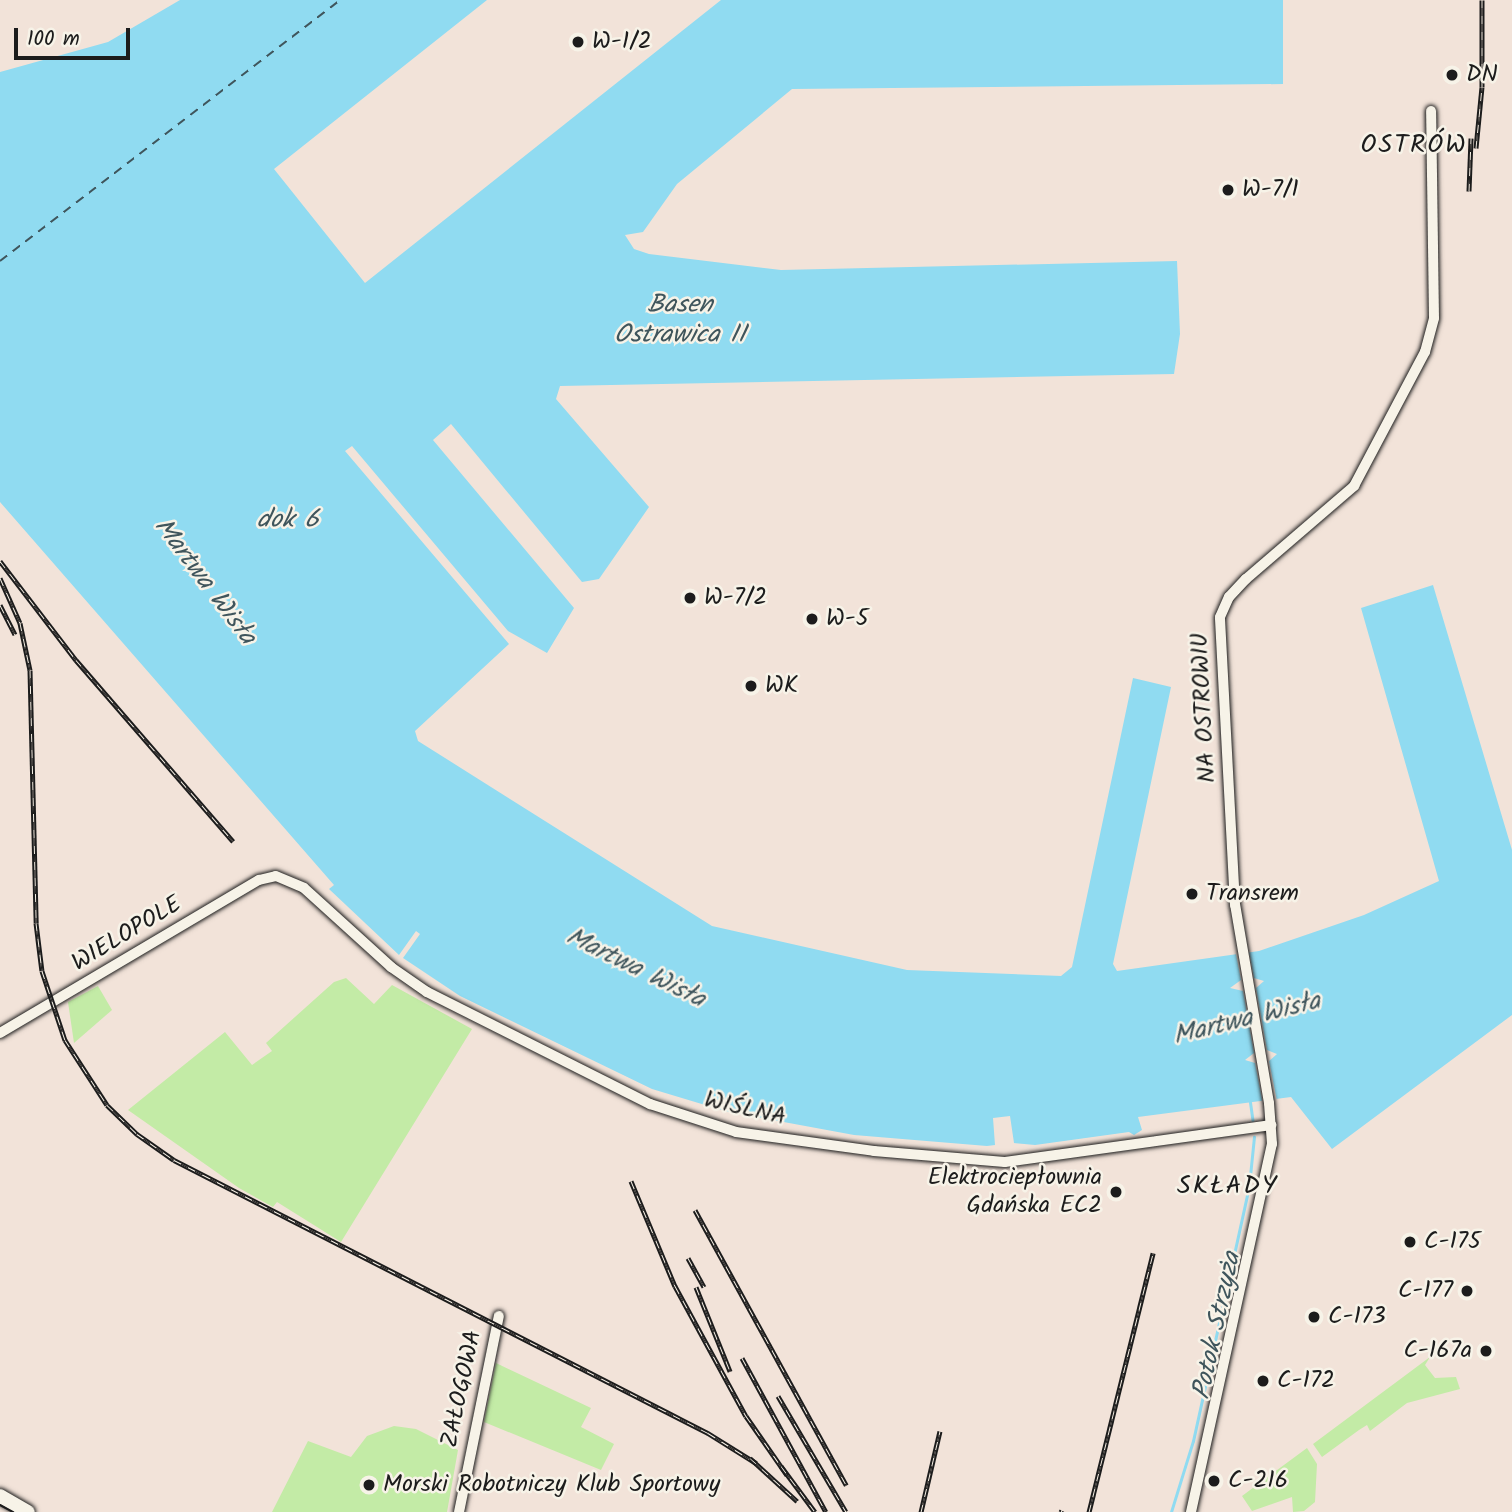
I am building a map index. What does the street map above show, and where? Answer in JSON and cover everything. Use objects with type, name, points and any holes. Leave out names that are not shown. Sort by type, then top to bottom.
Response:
[{"type":"main road","points":[[0,1496],[27,1512]]},
{"type":"street","name":"NA OSTROWIU","points":[[1191,1512],[1269,1172],[1271,1125],[1234,895],[1220,617],[1229,597],[1246,579],[1354,486],[1425,352],[1434,318],[1431,111]]},
{"type":"street","name":"WIELOPOLE","points":[[0,1032],[259,880],[276,876]]},
{"type":"street","name":"WIŚLNA","points":[[276,876],[304,888],[391,967],[427,992],[650,1104],[736,1132],[874,1151],[1004,1162],[1271,1125]]},
{"type":"street","name":"ZAŁOGOWA","points":[[459,1512],[499,1316]]},
{"type":"green space","points":[[346,978],[374,1004],[392,985],[472,1029],[341,1242],[277,1202],[273,1207],[239,1188],[128,1110],[225,1032],[252,1065],[272,1051],[266,1043],[334,982]]},
{"type":"green space","points":[[98,986],[112,1010],[74,1043],[68,1002]]},
{"type":"green space","points":[[1430,1357],[1425,1365],[1435,1378],[1456,1377],[1460,1389],[1407,1403],[1370,1431],[1367,1425],[1322,1457],[1313,1444]]},
{"type":"green space","points":[[496,1363],[591,1408],[581,1427],[614,1444],[601,1470],[484,1422]]},
{"type":"green space","name":"Morski Robotniczy Klub Sportowy","points":[[394,1426],[416,1429],[458,1450],[447,1512],[272,1512],[308,1441],[351,1457],[367,1436]]},
{"type":"green space","points":[[1307,1448],[1317,1464],[1315,1502],[1304,1511],[1293,1512],[1292,1497],[1252,1511],[1242,1496]]},
{"type":"water","points":[[180,0],[487,0],[274,169],[365,283],[721,0],[1283,0],[1283,84],[792,89],[677,184],[643,232],[625,235],[634,249],[649,254],[781,270],[1177,261],[1180,334],[1174,374],[560,386],[556,399],[649,507],[599,579],[582,582],[451,424],[433,440],[574,608],[547,653],[508,631],[352,446],[345,451],[509,644],[415,731],[418,741],[712,926],[907,970],[1061,976],[1072,967],[1133,678],[1171,687],[1113,964],[1117,971],[1259,951],[1364,915],[1439,881],[1361,608],[1433,585],[1512,850],[1512,1015],[1332,1149],[1291,1097],[1138,1117],[1142,1130],[1134,1135],[1129,1132],[1035,1145],[1014,1143],[1010,1116],[993,1118],[995,1145],[987,1146],[854,1135],[725,1111],[652,1089],[460,996],[403,958],[420,934],[416,931],[399,955],[329,889],[334,885],[0,502],[0,72],[108,42]]},
{"type":"pier","points":[[1249,951],[1254,978],[1264,981],[1256,988],[1267,1050],[1277,1054],[1269,1061],[1277,1101],[1263,1104],[1255,1063],[1245,1060],[1254,1053],[1243,991],[1230,988],[1241,980],[1236,954]]},
{"type":"waterway","name":"Potok Strzyża","points":[[1250,1099],[1253,1120]]},
{"type":"waterway","name":"Potok Strzyża","points":[[1171,1512],[1193,1441],[1249,1186],[1254,1137]]},
{"type":"ferry route","points":[[0,261],[340,0]]},
{"type":"tram line","points":[[0,1505],[13,1512]]},
{"type":"railway","points":[[1476,148],[1482,87],[1482,0]]},
{"type":"railway","points":[[1469,191],[1471,138]]},
{"type":"railway","points":[[0,561],[76,660],[233,841]]},
{"type":"railway","points":[[0,578],[20,623],[30,670],[36,923],[42,971],[65,1040],[107,1105],[137,1134],[174,1160],[708,1433],[756,1463]]},
{"type":"railway","points":[[0,605],[15,634]]},
{"type":"railway","points":[[631,1181],[675,1286],[746,1416],[787,1475]]},
{"type":"railway","points":[[695,1210],[846,1485]]},
{"type":"railway","points":[[1089,1512],[1153,1253]]},
{"type":"railway","points":[[688,1258],[704,1287]]},
{"type":"railway","points":[[696,1287],[730,1371]]},
{"type":"railway","points":[[742,1358],[826,1512]]},
{"type":"railway","points":[[778,1396],[846,1512]]},
{"type":"railway","points":[[921,1512],[940,1431]]},
{"type":"railway","points":[[750,1458],[797,1501]]},
{"type":"railway","points":[[781,1466],[815,1512]]},
{"type":"place","name":"W-1/2","points":[[578,42]]},
{"type":"place","name":"DN","points":[[1452,75]]},
{"type":"place","name":"W-7/1","points":[[1228,190]]},
{"type":"place","name":"W-7/2","points":[[690,598]]},
{"type":"place","name":"W-5","points":[[812,619]]},
{"type":"place","name":"WK","points":[[751,686]]},
{"type":"place","name":"Transrem","points":[[1192,894]]},
{"type":"place","name":"Elektrociepłownia Gdańska EC2","points":[[1116,1192]]},
{"type":"place","name":"C-175","points":[[1410,1242]]},
{"type":"place","name":"C-177","points":[[1467,1291]]},
{"type":"place","name":"C-173","points":[[1314,1317]]},
{"type":"place","name":"C-167a","points":[[1486,1351]]},
{"type":"place","name":"C-172","points":[[1263,1381]]},
{"type":"place","name":"C-216","points":[[1214,1481]]},
{"type":"place","name":"Morski Robotniczy Klub Sportowy","points":[[369,1485]]},
{"type":"district","name":"OSTRÓW","points":[[1414,146]]},
{"type":"district","name":"SKŁADY","points":[[1228,1187]]},
{"type":"water label","name":"Basen Ostrawica II","points":[[680,321]]},
{"type":"water label","name":"dok 6","points":[[288,521]]},
{"type":"water label","name":"Martwa Wisła","points":[[204,582]]},
{"type":"water label","name":"Martwa Wisła","points":[[635,969]]},
{"type":"water label","name":"Martwa Wisła","points":[[1247,1020]]}]
